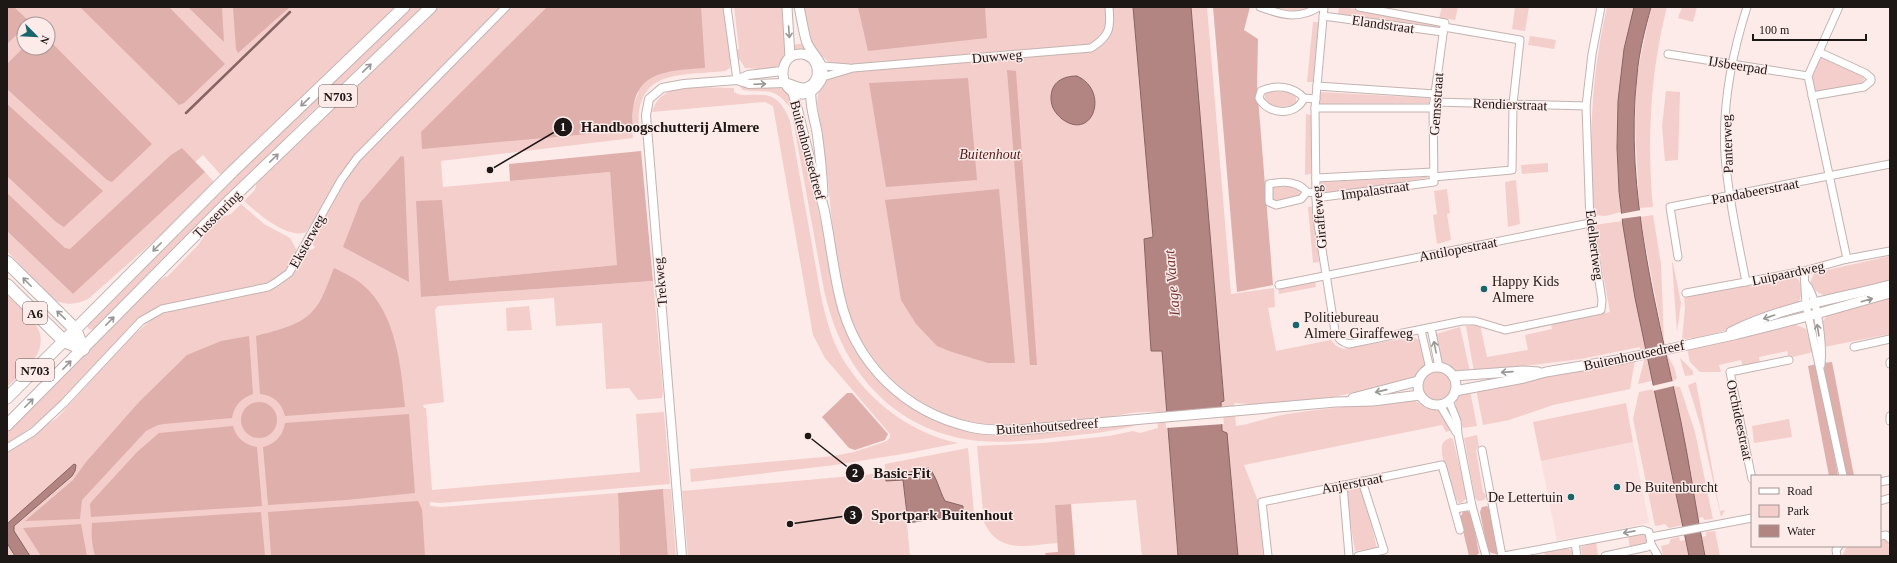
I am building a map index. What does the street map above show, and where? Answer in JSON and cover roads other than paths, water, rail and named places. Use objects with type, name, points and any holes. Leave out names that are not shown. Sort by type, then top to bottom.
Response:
[{"type":"highway","name":"Tussenring","points":[[7,398],[232,172],[404,7]]},
{"type":"highway","name":"Tussenring","points":[[7,425],[226,204],[430,7]]},
{"type":"highway","name":"A6","points":[[7,262],[75,329],[83,348]]},
{"type":"highway","name":"A6","points":[[7,285],[64,341],[83,348]]},
{"type":"main road","points":[[788,7],[790,57]]},
{"type":"main road","points":[[799,7],[810,54]]},
{"type":"main road","points":[[812,88],[817,78],[820,59],[810,54],[798,54],[790,57],[782,71],[784,83],[793,92],[800,94],[812,88],[823,77],[820,65]]},
{"type":"main road","points":[[784,83],[790,83],[802,88],[812,88]]},
{"type":"main road","name":"Buitenhoutsedreef","points":[[812,88],[816,130],[822,168],[824,208]]},
{"type":"main road","name":"Buitenhoutsedreef","points":[[793,92],[824,208],[840,299],[849,326],[861,351],[877,374],[914,404],[941,418],[970,427],[991,431],[1018,430],[1249,411],[1336,402],[1373,401],[1420,395]]},
{"type":"main road","name":"Buitenhoutsedreef","points":[[1722,337],[1747,324],[1810,304],[1890,285]]},
{"type":"main road","name":"Buitenhoutsedreef","points":[[1455,391],[1524,378],[1546,372],[1623,359],[1722,337],[1812,315],[1890,293]]},
{"type":"main road","points":[[1434,368],[1449,372],[1453,376],[1455,391],[1444,403],[1432,404],[1425,401],[1420,395],[1418,381],[1421,376],[1434,368]]},
{"type":"main road","name":"Buitenhoutsedreef","points":[[1453,376],[1523,371],[1546,372]]},
{"type":"main road","name":"Buitenhoutsedreef","points":[[1336,402],[1418,381]]},
{"type":"street","name":"Eksterweg","points":[[7,448],[33,432],[64,404],[141,321],[162,309],[268,287],[289,273],[341,180],[357,158],[506,7]]},
{"type":"street","points":[[727,7],[737,80]]},
{"type":"street","name":"Duwweg","points":[[820,65],[854,68],[1091,48],[1104,40],[1111,25],[1109,7]]},
{"type":"street","points":[[1260,7],[1280,14],[1301,15],[1322,7]]},
{"type":"street","name":"Giraffeweg","points":[[1322,7],[1323,16],[1315,108],[1316,195],[1326,276],[1335,331],[1338,339],[1342,343],[1349,344],[1421,330]]},
{"type":"street","name":"Elandstraat","points":[[1359,7],[1445,23],[1443,30]]},
{"type":"street","name":"Edelhertweg","points":[[1421,330],[1475,321],[1505,330],[1601,310],[1602,300],[1590,223],[1586,106],[1592,54],[1601,7]]},
{"type":"street","name":"Panterweg","points":[[1746,282],[1725,152],[1726,106],[1732,65],[1735,46],[1747,7]]},
{"type":"street","points":[[1839,7],[1808,76],[1847,259]]},
{"type":"street","name":"Elandstraat","points":[[1323,16],[1520,40],[1514,104]]},
{"type":"street","name":"Gemsstraat","points":[[1434,177],[1434,102],[1443,30]]},
{"type":"street","points":[[1812,96],[1864,87],[1872,81],[1865,73],[1819,52]]},
{"type":"street","name":"IJsbeerpad","points":[[1668,54],[1808,76]]},
{"type":"street","name":"Duwweg","points":[[823,77],[854,68]]},
{"type":"street","name":"Trekweg","points":[[682,556],[646,115],[649,100],[662,88],[684,84],[737,80],[748,75],[782,71]]},
{"type":"street","name":"Trekweg","points":[[737,80],[749,84],[784,83]]},
{"type":"street","name":"Rendierstraat","points":[[1316,86],[1434,102]]},
{"type":"street","points":[[1304,98],[1301,104],[1293,110],[1282,112],[1268,108],[1262,104],[1259,98],[1261,91],[1268,88],[1279,87],[1298,91],[1304,98],[1316,99]]},
{"type":"street","name":"Rendierstraat","points":[[1315,108],[1434,102],[1586,106]]},
{"type":"street","name":"Impalastraat","points":[[1306,192],[1316,195],[1434,177],[1512,170],[1514,104]]},
{"type":"street","name":"Pandabeerstraat","points":[[1678,257],[1670,207],[1890,164]]},
{"type":"street","name":"Impalastraat","points":[[1316,178],[1434,177]]},
{"type":"street","points":[[1278,182],[1293,183],[1302,187],[1306,192],[1301,199],[1286,204],[1276,205],[1269,202],[1268,184],[1278,182]]},
{"type":"street","name":"Antilopestraat","points":[[1280,285],[1590,223]]},
{"type":"street","name":"Luipaardweg","points":[[1686,293],[1804,271],[1847,259],[1890,251]]},
{"type":"street","points":[[1804,271],[1806,284],[1811,290],[1810,304],[1816,354],[1821,368],[1843,475]]},
{"type":"street","points":[[1431,328],[1434,368]]},
{"type":"street","points":[[1421,330],[1434,368]]},
{"type":"street","points":[[1854,347],[1890,339]]},
{"type":"street","name":"Orchideestraat","points":[[1751,475],[1730,372],[1789,360]]},
{"type":"street","points":[[1444,403],[1458,434],[1472,506],[1486,556]]},
{"type":"street","points":[[1890,416],[1890,421]]},
{"type":"street","points":[[1482,450],[1503,556],[1643,530],[1649,532],[1651,541],[1658,556]]},
{"type":"street","name":"Anjerstraat","points":[[1268,556],[1262,502],[1442,465],[1455,509]]},
{"type":"street","points":[[1358,556],[1384,550],[1362,481]]},
{"type":"street","points":[[1344,485],[1349,556]]},
{"type":"street","points":[[1460,530],[1455,509],[1472,506]]},
{"type":"street","points":[[1605,556],[1647,547],[1651,541],[1680,531],[1751,518]]},
{"type":"street","points":[[1881,536],[1886,535],[1890,539]]},
{"type":"street","points":[[1575,543],[1577,556]]},
{"type":"water","name":"Lage Vaart","points":[[1133,7],[1191,7],[1224,401],[1221,402],[1222,431],[1227,433],[1238,556],[1178,556],[1162,351],[1151,351],[1144,239],[1153,237]]},
{"type":"water","points":[[1634,7],[1651,7],[1639,58],[1634,119],[1635,163],[1639,206],[1653,293],[1681,422],[1705,556],[1689,556],[1635,298],[1623,226],[1619,191],[1617,148],[1618,101],[1624,49]]},
{"type":"water","points":[[1077,76],[1087,83],[1093,92],[1095,102],[1094,112],[1089,119],[1082,124],[1073,124],[1062,119],[1054,110],[1051,101],[1053,88],[1059,81],[1067,77]]},
{"type":"water","points":[[74,464],[76,465],[75,471],[72,476],[14,526],[14,531],[30,556],[15,556],[7,543],[7,524]]},
{"type":"water","points":[[929,468],[934,475],[945,501],[963,506],[963,511],[959,515],[908,523],[903,480],[886,481],[885,477]]},
{"type":"waterway","points":[[186,113],[290,12]]},
{"type":"place","name":"Handboogschutterij Almere","points":[[490,170]]},
{"type":"place","name":"Happy Kids Almere","points":[[1484,289]]},
{"type":"place","name":"Politiebureau Almere Giraffeweg","points":[[1296,325]]},
{"type":"place","name":"Basic-Fit","points":[[808,436]]},
{"type":"place","name":"De Buitenburcht","points":[[1617,487]]},
{"type":"place","name":"De Lettertuin","points":[[1571,497]]},
{"type":"place","name":"Sportpark Buitenhout","points":[[790,524]]},
{"type":"park label","name":"Buitenhout","points":[[990,154]]}]
